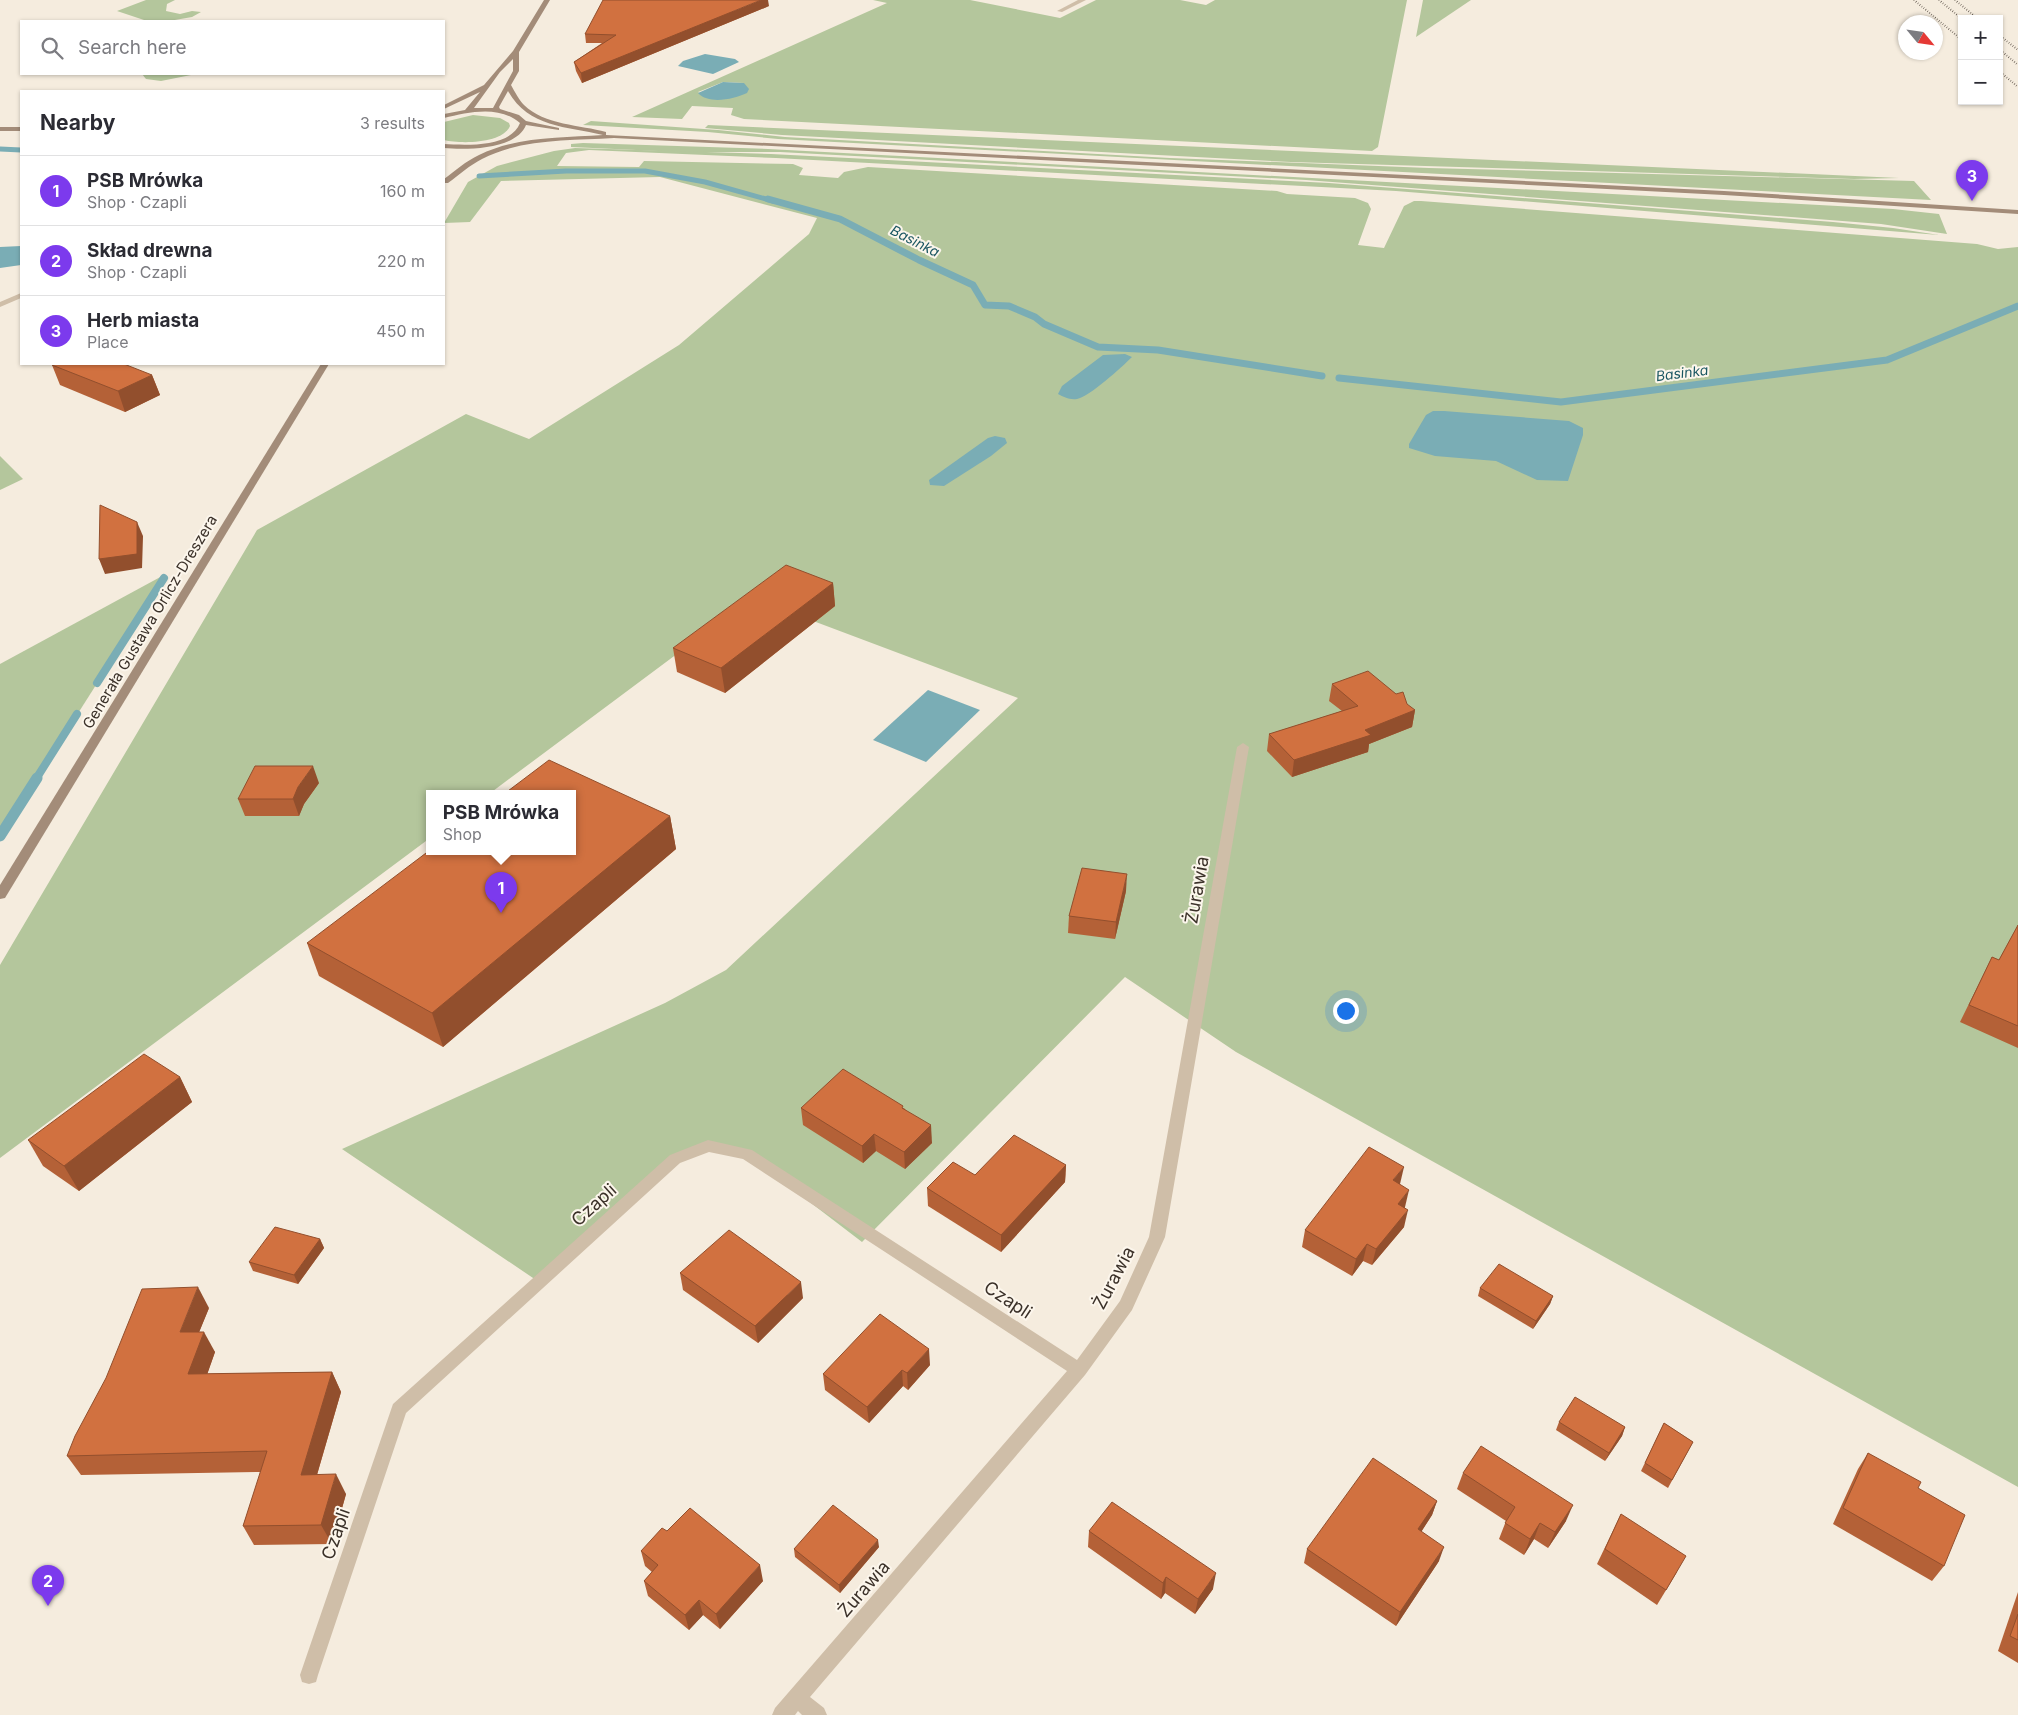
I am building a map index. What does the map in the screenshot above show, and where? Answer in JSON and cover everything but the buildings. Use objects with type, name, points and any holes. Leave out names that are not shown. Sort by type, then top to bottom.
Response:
[{"type":"main road","points":[[466,112],[489,85],[498,71],[516,52],[547,0]]},
{"type":"main road","points":[[498,111],[496,107],[516,70],[516,52]]},
{"type":"main road","points":[[445,107],[489,85]]},
{"type":"main road","points":[[508,85],[522,107],[530,113],[543,119],[614,136]]},
{"type":"main road","points":[[445,116],[466,112],[498,111],[520,118],[524,123],[554,129],[592,130]]},
{"type":"main road","points":[[505,140],[520,132],[524,128],[524,123]]},
{"type":"main road","points":[[0,129],[20,129]]},
{"type":"main road","points":[[445,146],[484,146],[521,137],[554,136],[582,139]]},
{"type":"main road","points":[[445,181],[482,156],[496,151],[541,142],[614,136],[1734,193],[2018,212]]},
{"type":"main road","points":[[445,181],[462,162],[484,146]]},
{"type":"main road","name":"Generała Gustawa Orlicz-Dreszera","points":[[0,895],[324,365]]},
{"type":"street","points":[[1060,11],[1083,0]]},
{"type":"street","points":[[0,305],[20,296]]},
{"type":"street","name":"Żurawia","points":[[782,1715],[1079,1370],[1126,1305],[1157,1238],[1230,812],[1243,747]]},
{"type":"street","name":"Czapli","points":[[308,1676],[399,1409],[675,1159],[708,1146],[747,1154],[1079,1370]]},
{"type":"street","points":[[797,1698],[816,1715]]},
{"type":"green space","points":[[146,0],[175,0],[167,4],[166,11],[180,14],[192,11],[201,12],[192,17],[175,20],[144,20],[117,11]]},
{"type":"green space","points":[[873,0],[970,0],[1060,18],[1096,0],[1180,0],[1206,5],[1215,0],[1407,0],[1378,147],[1372,151],[744,119],[731,115],[733,108],[692,106],[682,119],[632,117],[887,3]],"holes":[[[723,82],[744,83],[716,97],[704,96],[698,92]]]},
{"type":"green space","points":[[1423,0],[1471,0],[1416,37]]},
{"type":"green space","points":[[143,75],[191,75],[161,81],[146,79]]},
{"type":"green space","points":[[473,115],[500,118],[509,123],[510,126],[506,132],[490,139],[460,142],[445,140],[445,122]]},
{"type":"green space","points":[[591,121],[785,137],[1170,158],[1429,168],[1914,181],[1931,200],[778,139],[708,132],[583,125]]},
{"type":"green space","points":[[708,125],[1899,178],[1854,179],[1291,162],[782,135],[705,128]]},
{"type":"green space","points":[[571,144],[768,149],[1893,209],[1939,214],[1947,234],[1881,224],[1306,180],[780,152],[680,152],[571,147]]},
{"type":"green space","points":[[575,148],[771,154],[1329,183],[1833,222],[1939,235],[1396,191],[776,158],[589,150],[566,153],[557,166],[639,167],[644,161],[793,164],[803,168],[799,175],[838,178],[844,172],[868,167],[1277,191],[1287,194],[1355,198],[1368,203],[1371,209],[1358,245],[1384,248],[1404,206],[1414,201],[1977,244],[1998,249],[2018,247],[2018,1487],[1236,1052],[1125,977],[862,1242],[747,1154],[708,1146],[675,1159],[539,1282],[342,1149],[665,1003],[726,970],[1018,698],[752,598],[494,790],[426,790],[426,841],[0,1158],[0,965],[257,530],[466,414],[529,439],[679,345],[809,234],[817,218],[660,177],[501,181],[470,222],[445,223],[468,182],[497,166],[554,151]]},
{"type":"green space","points":[[0,456],[23,479],[0,490]]},
{"type":"green space","points":[[164,575],[164,578],[0,836],[0,664]]},
{"type":"water","points":[[705,54],[735,59],[739,62],[713,74],[678,66],[683,61]]},
{"type":"water","points":[[723,82],[744,83],[749,89],[747,93],[722,100],[708,99],[698,93]]},
{"type":"water","points":[[20,246],[20,265],[0,268],[0,247]]},
{"type":"water","points":[[1125,354],[1132,357],[1089,393],[1077,399],[1067,398],[1058,394],[1062,386],[1103,355]]},
{"type":"water","points":[[1433,411],[1569,421],[1583,428],[1583,435],[1568,481],[1537,480],[1496,461],[1435,456],[1409,448],[1409,444],[1426,415]]},
{"type":"water","points":[[995,436],[1005,438],[1007,443],[991,456],[944,486],[930,485],[929,480],[988,438]]},
{"type":"water","points":[[928,690],[980,710],[926,762],[873,740]]},
{"type":"waterway","name":"Basinka","points":[[0,149],[20,150]]},
{"type":"waterway","name":"Basinka","points":[[479,176],[566,171],[645,171],[705,182],[773,201]]},
{"type":"waterway","name":"Basinka","points":[[768,199],[840,219],[919,260],[973,285],[985,305],[1009,306],[1035,317],[1044,324],[1098,347],[1158,350],[1322,376]]},
{"type":"waterway","name":"Basinka","points":[[1339,378],[1561,402],[1887,360],[2018,306]]},
{"type":"waterway","points":[[97,683],[164,578]]},
{"type":"waterway","points":[[36,779],[77,714]]},
{"type":"waterway","points":[[0,836],[37,778]]},
{"type":"railway","points":[[1914,0],[1958,37]]},
{"type":"railway","points":[[1939,0],[1958,16]]},
{"type":"railway","points":[[1955,0],[1973,15]]},
{"type":"railway","points":[[2003,38],[2018,50]]},
{"type":"railway","points":[[2003,52],[2018,65]]},
{"type":"railway","points":[[2003,74],[2018,87]]},
{"type":"place","name":"Herb miasta","points":[[1972,201]]},
{"type":"place","name":"PSB Mrówka","points":[[501,913]]},
{"type":"place","name":"Skład drewna","points":[[48,1606]]}]
